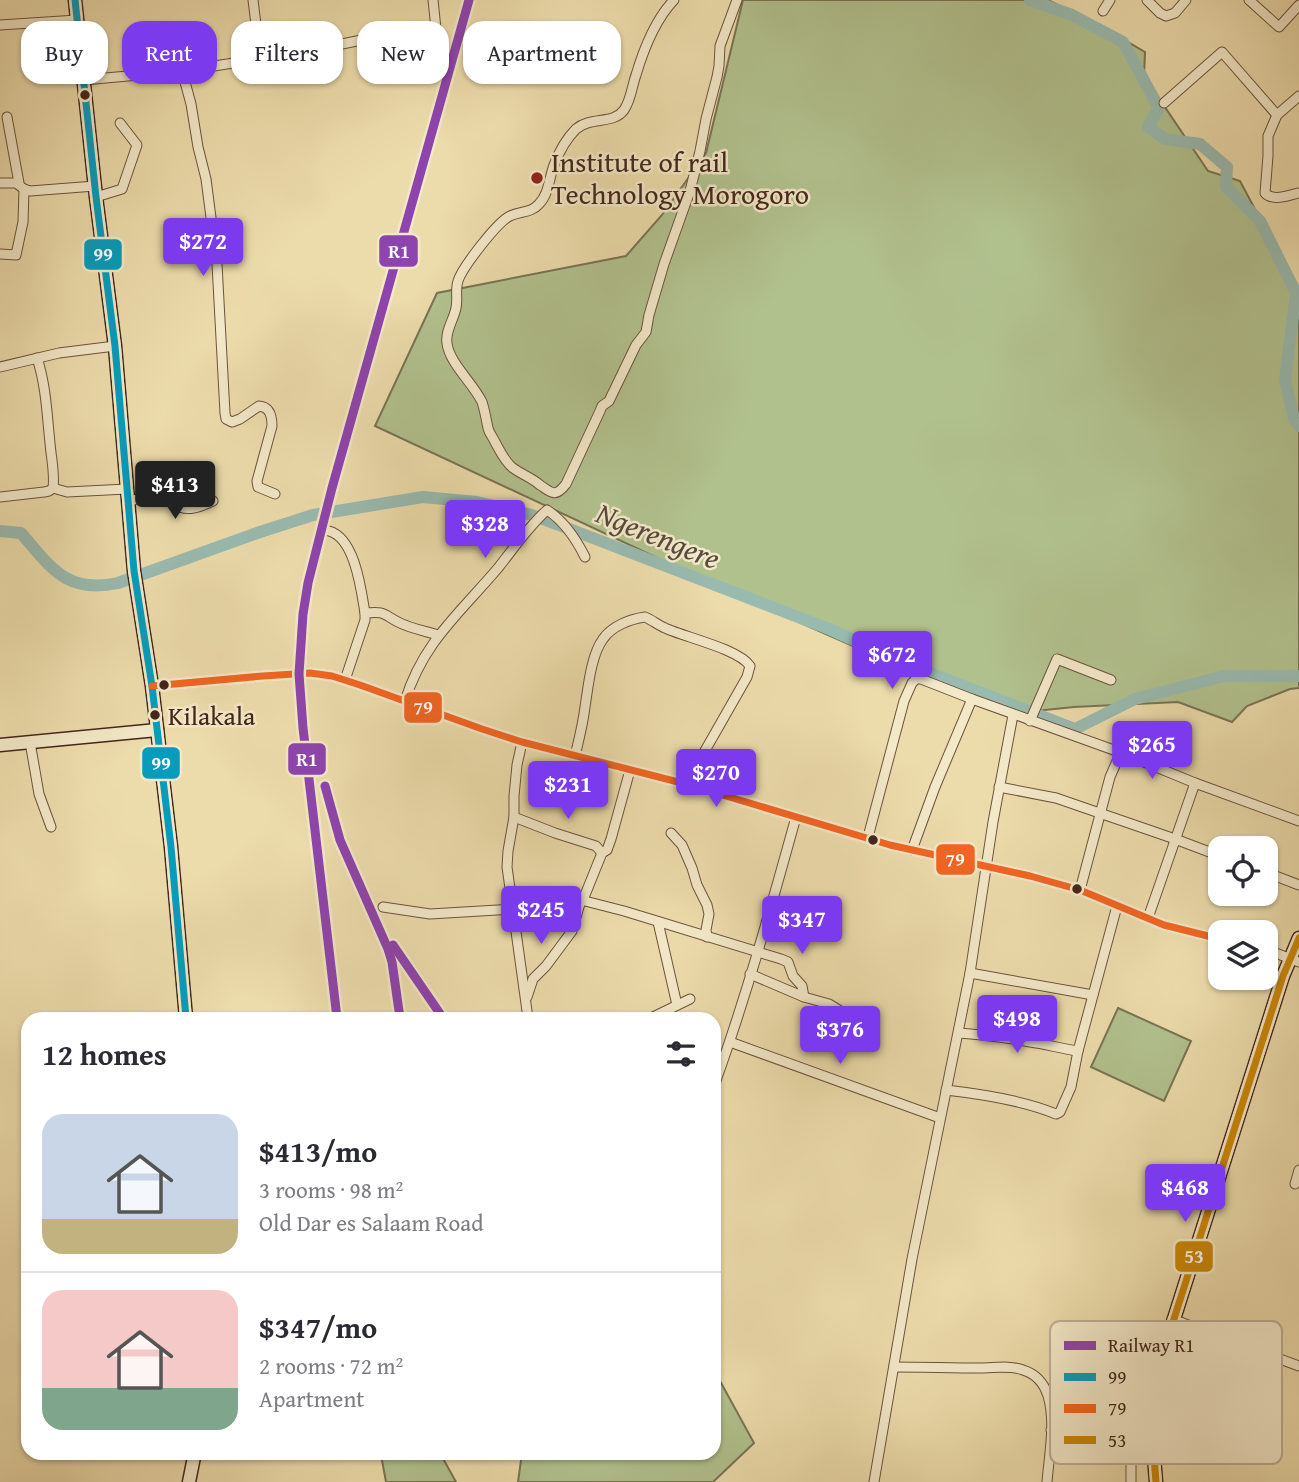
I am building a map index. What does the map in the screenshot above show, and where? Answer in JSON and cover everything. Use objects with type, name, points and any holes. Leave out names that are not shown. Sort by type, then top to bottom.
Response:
[{"type":"main road","points":[[75,0],[77,20]]},
{"type":"main road","points":[[84,84],[115,346],[134,571],[152,686],[171,847],[185,1012]]},
{"type":"main road","points":[[0,745],[157,730]]},
{"type":"main road","points":[[1172,1319],[1283,976],[1294,960],[1297,941]]},
{"type":"main road","points":[[189,1482],[193,1460]]},
{"type":"main road","points":[[1154,1464],[1156,1482]]},
{"type":"street","points":[[253,0],[256,21]]},
{"type":"street","points":[[343,44],[436,29],[433,0]]},
{"type":"street","points":[[559,492],[548,491],[513,468],[504,458],[488,430],[482,403],[450,354],[446,342],[456,310],[457,284],[462,270],[501,223],[510,216],[533,209],[546,196],[559,152],[577,128],[590,121],[612,118],[622,112],[658,21],[674,0]]},
{"type":"street","points":[[405,701],[421,662],[438,635],[535,520],[547,510],[566,484],[602,406],[608,401],[639,340],[646,332],[664,264],[690,191],[717,77],[720,46],[737,0]]},
{"type":"street","points":[[1103,11],[1110,0]]},
{"type":"street","points":[[1147,0],[1166,16],[1175,13],[1186,0]]},
{"type":"street","points":[[1249,0],[1279,27],[1299,5]]},
{"type":"street","points":[[0,25],[77,20]]},
{"type":"street","points":[[1164,103],[1222,52],[1277,115]]},
{"type":"street","points":[[186,84],[206,179],[217,264],[226,419],[232,422],[240,419],[259,406],[268,410],[272,417],[272,426],[257,481],[258,487],[275,494]]},
{"type":"street","points":[[1299,96],[1277,115],[1268,136],[1265,193],[1267,196],[1279,198],[1299,192]]},
{"type":"street","points":[[0,254],[16,255],[23,222],[21,186],[7,117]]},
{"type":"street","points":[[0,183],[34,191],[95,192],[122,189],[137,145],[120,122]]},
{"type":"street","points":[[0,367],[37,358],[115,346]]},
{"type":"street","points":[[0,497],[49,491],[54,482],[41,369],[37,358]]},
{"type":"street","points":[[52,488],[67,492],[157,497],[183,508],[200,507],[213,501]]},
{"type":"street","points":[[547,510],[572,533],[585,557]]},
{"type":"street","points":[[329,531],[337,533],[350,548],[365,613],[345,680]]},
{"type":"street","points":[[365,613],[382,612],[398,622],[438,635]]},
{"type":"street","points":[[575,755],[590,675],[600,642],[617,626],[645,617],[663,627],[745,659],[750,666],[747,677],[686,784]]},
{"type":"street","points":[[1030,720],[1057,659],[1111,680]]},
{"type":"street","points":[[152,686],[310,673],[345,680],[522,742],[686,784],[912,850],[1080,890],[1164,925],[1208,936]]},
{"type":"street","points":[[868,838],[904,701],[916,679],[1122,753],[1299,821]]},
{"type":"street","points":[[912,850],[941,771],[972,699]]},
{"type":"street","points":[[874,1482],[912,1259],[970,973],[1013,715]]},
{"type":"street","points":[[30,742],[39,794],[51,827]]},
{"type":"street","points":[[522,742],[517,765],[507,867],[527,1012]]},
{"type":"street","points":[[1080,890],[1110,777],[1122,753]]},
{"type":"street","points":[[526,998],[533,979],[573,929],[581,900],[602,853],[607,850],[630,770]]},
{"type":"street","points":[[1148,918],[1195,783]]},
{"type":"street","points":[[999,787],[1056,798],[1208,851]]},
{"type":"street","points":[[514,817],[596,846],[602,853]]},
{"type":"street","points":[[721,1067],[758,951],[796,817]]},
{"type":"street","points":[[671,833],[682,845],[706,905],[709,914],[707,937]]},
{"type":"street","points":[[1278,877],[1299,885]]},
{"type":"street","points":[[383,907],[430,914],[513,909],[581,900],[788,962],[793,976],[802,986],[804,997]]},
{"type":"street","points":[[946,1090],[990,1095],[1059,1114],[1071,1087],[1117,906]]},
{"type":"street","points":[[658,922],[677,1005]]},
{"type":"street","points":[[1278,949],[1290,947],[1297,941]]},
{"type":"street","points":[[1278,961],[1282,966],[1283,976]]},
{"type":"street","points":[[970,973],[1093,995]]},
{"type":"street","points":[[750,974],[804,997],[829,1004],[857,1021]]},
{"type":"street","points":[[663,1012],[690,999]]},
{"type":"street","points":[[959,1033],[1034,1042],[1057,1049],[1078,1051]]},
{"type":"street","points":[[730,1042],[940,1118]]},
{"type":"street","points":[[1295,1184],[1299,1170]]},
{"type":"street","points":[[1172,1319],[1177,1321]]},
{"type":"street","points":[[1282,1360],[1299,1366]]},
{"type":"street","points":[[894,1367],[1020,1368],[1039,1379],[1047,1393],[1050,1412]]},
{"type":"street","points":[[1047,1482],[1050,1443]]},
{"type":"street","points":[[1131,1464],[1131,1482]]},
{"type":"green space","points":[[743,0],[1048,0],[1145,52],[1144,76],[1208,171],[1240,181],[1299,292],[1299,688],[1247,706],[1232,722],[1178,702],[1074,707],[1007,714],[724,589],[375,426],[437,293],[626,256],[662,215],[706,153]]},
{"type":"green space","points":[[1118,1008],[1191,1041],[1164,1101],[1091,1067]]},
{"type":"green space","points":[[721,1383],[754,1443],[713,1482],[518,1482],[521,1460],[721,1460]]},
{"type":"green space","points":[[382,1460],[444,1460],[456,1482],[386,1482]]},
{"type":"waterway","points":[[1030,0],[1072,15],[1123,42],[1159,108],[1148,127],[1165,139],[1200,144],[1227,167],[1226,187],[1260,221],[1296,293],[1285,380],[1294,419],[1299,426]]},
{"type":"waterway","name":"Ngerengere","points":[[0,531],[21,533],[52,568],[73,582],[100,585],[118,583],[313,515],[423,497],[477,502],[532,515],[567,528],[829,629],[907,664],[1075,729],[1135,699],[1224,676],[1299,676]]},
{"type":"rail line","name":"R1","points":[[336,1012],[303,728],[299,674],[303,614],[332,488],[469,0]]},
{"type":"rail line","name":"R1","points":[[325,786],[340,840],[388,949],[399,1012]]},
{"type":"rail line","name":"R1","points":[[393,945],[439,1012]]},
{"type":"transit line","name":"99","points":[[75,0],[115,346],[134,571],[152,686],[171,847],[185,1012]]},
{"type":"transit line","name":"79","points":[[152,686],[310,673],[332,676],[522,742],[686,784],[890,845],[1080,890],[1164,925],[1208,936]]},
{"type":"transit line","name":"53","points":[[1173,1321],[1283,976],[1299,938]]},
{"type":"transit line","name":"53","points":[[1155,1464],[1156,1482]]},
{"type":"place","name":"Institute of rail Technology Morogoro","points":[[537,178]]},
{"type":"place","name":"Kilakala","points":[[155,715]]}]
